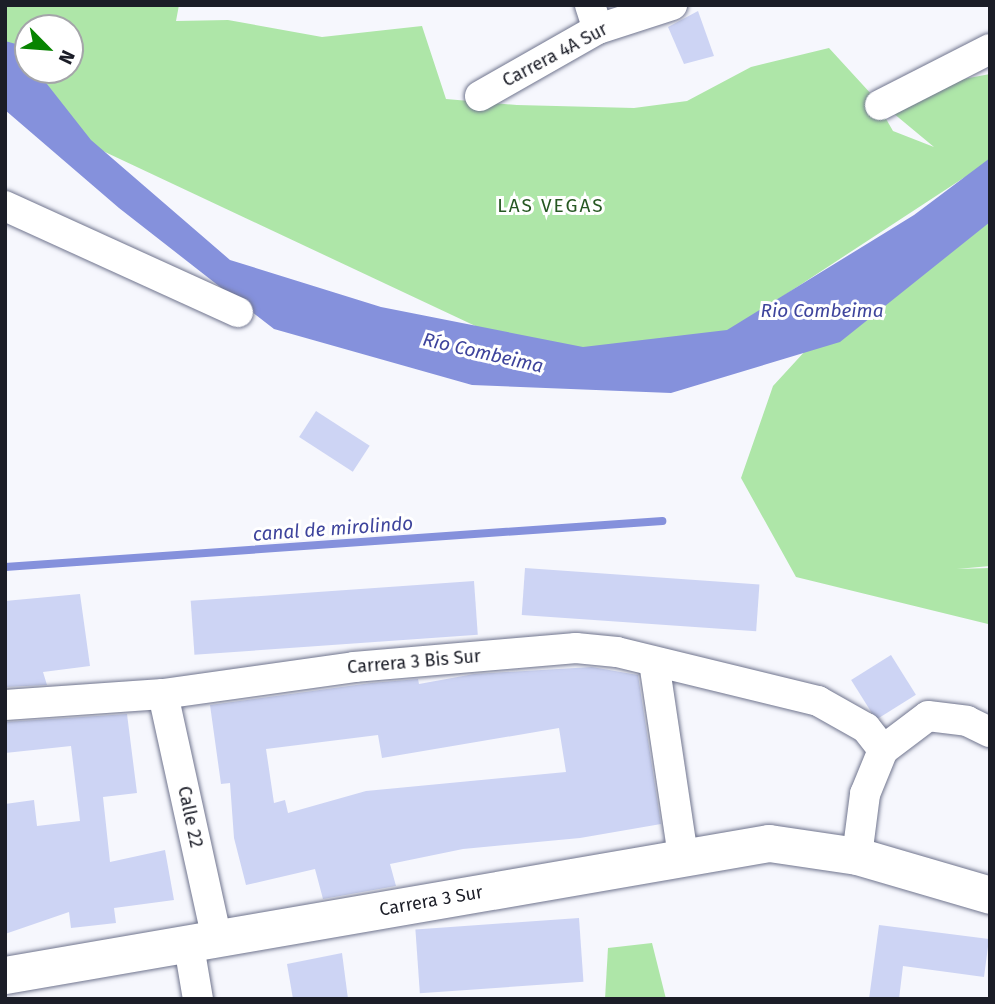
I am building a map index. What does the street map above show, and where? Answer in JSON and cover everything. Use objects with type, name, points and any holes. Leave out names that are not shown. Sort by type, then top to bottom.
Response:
[{"type":"street","name":"Carrera 4A Sur","points":[[480,96],[594,17],[672,5]]},
{"type":"street","points":[[880,105],[990,49]]},
{"type":"street","points":[[5,206],[238,312]]},
{"type":"street","name":"Carrera 3 Bis Sur","points":[[5,705],[163,694],[354,667],[576,648],[654,662],[818,701],[866,728],[883,750]]},
{"type":"street","points":[[654,662],[683,855]]},
{"type":"street","name":"Calle 22","points":[[163,694],[203,943],[198,999]]},
{"type":"street","points":[[857,856],[865,794],[883,750],[928,716],[967,722],[990,732]]},
{"type":"street","name":"Carrera 3 Sur","points":[[5,975],[203,943],[683,855],[769,843],[857,856],[990,895]]},
{"type":"green space","points":[[5,5],[179,5],[176,21],[228,20],[322,37],[422,26],[446,99],[517,105],[634,108],[687,101],[751,67],[829,48],[873,96],[990,74],[990,566],[957,569],[990,568],[990,628],[988,624],[796,577],[741,478],[773,386],[965,177],[716,340],[552,362],[5,105]],"holes":[[[875,98],[934,147],[893,131]]]},
{"type":"green space","points":[[652,943],[666,999],[605,999],[608,948]]},
{"type":"water","name":"Rio Combeima","points":[[5,41],[14,43],[14,84],[47,84],[91,140],[230,260],[381,307],[583,347],[727,330],[914,215],[990,158],[990,222],[840,342],[671,393],[472,385],[274,329],[119,208],[5,110]]},
{"type":"building","points":[[698,11],[714,56],[684,64],[668,27]]},
{"type":"building","points":[[316,411],[370,446],[353,472],[299,437]]},
{"type":"building","points":[[525,568],[759,584],[756,631],[522,615]]},
{"type":"building","points":[[474,581],[478,635],[194,655],[191,601]]},
{"type":"building","points":[[80,594],[90,666],[43,672],[47,685],[5,687],[5,601]]},
{"type":"building","points":[[891,655],[916,695],[876,720],[851,680]]},
{"type":"building","points":[[592,667],[638,675],[661,824],[580,838],[463,849],[390,864],[396,886],[323,899],[315,869],[246,885],[234,838],[230,783],[221,784],[210,705],[371,683],[418,679],[419,684],[474,674]],"holes":[[[559,728],[566,772],[366,791],[288,813],[285,800],[274,803],[266,749],[378,735],[382,758]]]},
{"type":"building","points":[[127,714],[137,793],[103,797],[110,862],[165,850],[174,900],[114,908],[116,923],[71,928],[69,912],[5,934],[5,804],[34,800],[37,826],[80,821],[71,746],[5,753],[5,722]]},
{"type":"building","points":[[579,918],[583,982],[420,993],[415,929]]},
{"type":"building","points":[[879,925],[989,939],[984,977],[903,966],[899,999],[869,999]]},
{"type":"building","points":[[342,953],[348,999],[293,999],[287,964]]},
{"type":"waterway","name":"canal de mirolindo","points":[[5,567],[662,521]]},
{"type":"district","name":"LAS VEGAS","points":[[551,206]]},
{"type":"water label","name":"Río Combeima","points":[[483,353]]}]
